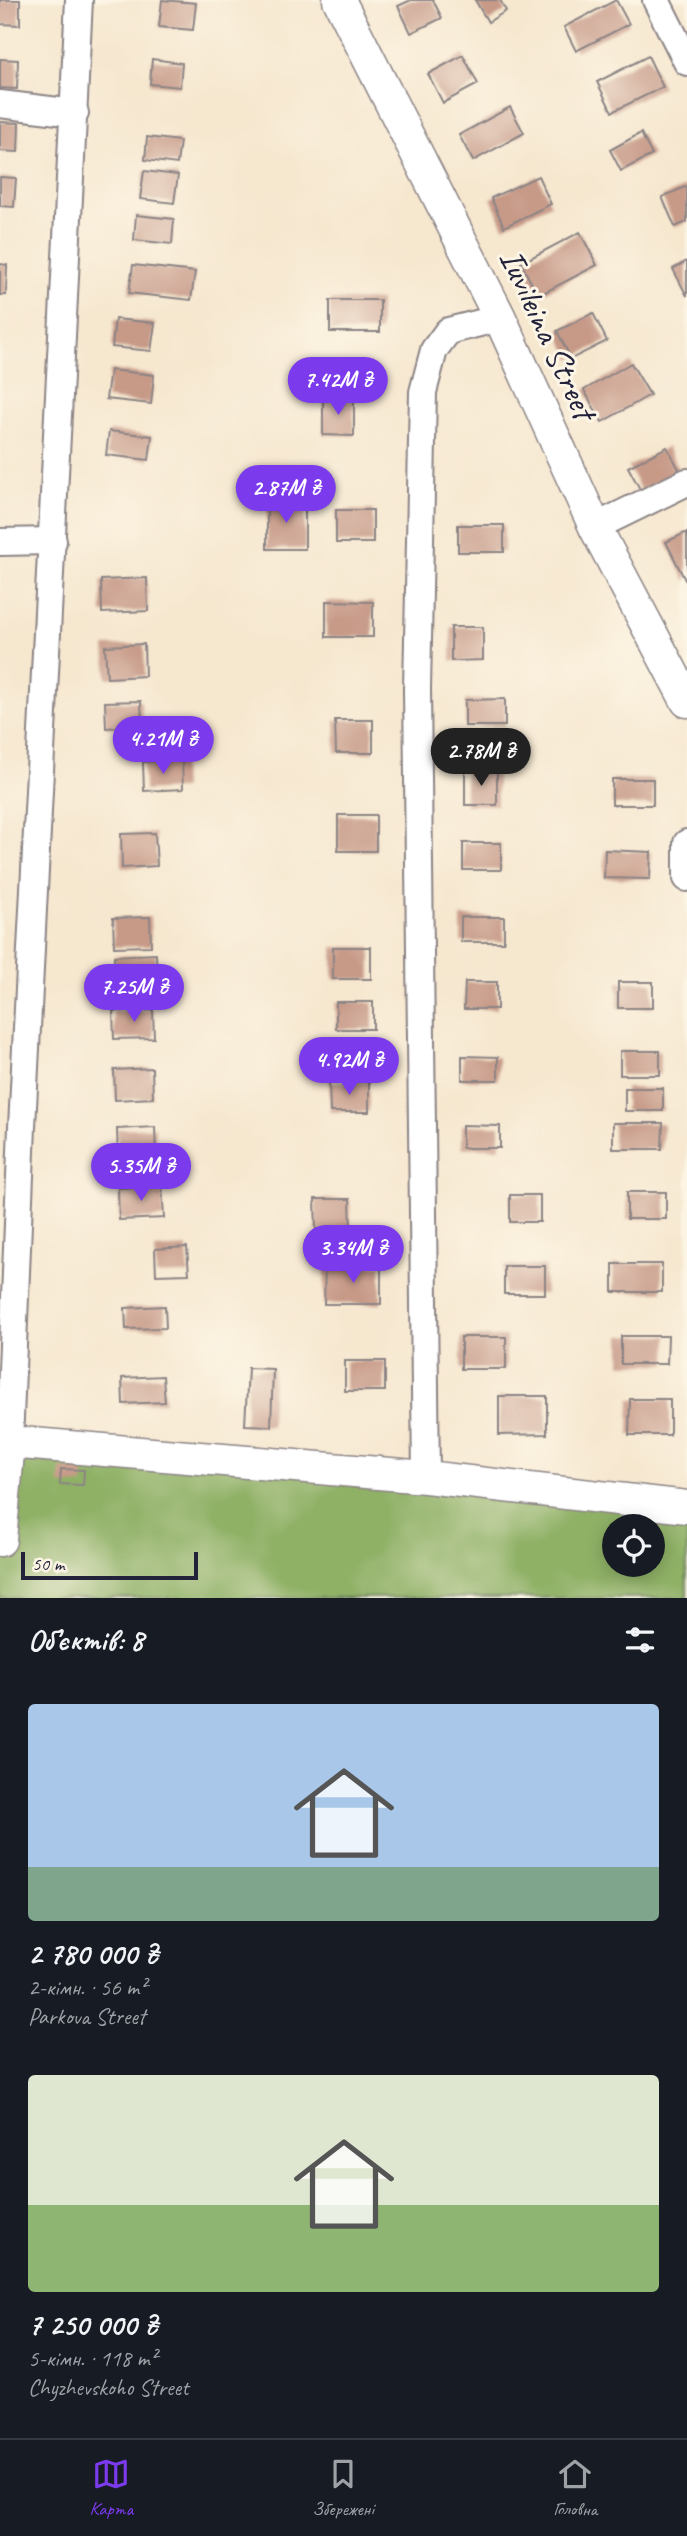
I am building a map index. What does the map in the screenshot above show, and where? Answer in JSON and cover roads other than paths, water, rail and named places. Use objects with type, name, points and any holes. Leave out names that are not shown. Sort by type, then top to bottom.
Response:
[{"type":"street","points":[[0,1540],[9,1442],[11,1127],[53,541],[79,0]]},
{"type":"street","name":"Iuvileina Street","points":[[339,0],[500,318],[595,527],[687,701]]},
{"type":"street","points":[[656,0],[687,62]]},
{"type":"street","points":[[0,104],[75,114]]},
{"type":"street","points":[[426,1477],[417,689],[423,392],[434,350],[448,331],[500,318]]},
{"type":"street","points":[[595,527],[687,482]]},
{"type":"street","points":[[0,542],[53,541]]},
{"type":"street","points":[[687,843],[687,878]]},
{"type":"street","points":[[9,1442],[426,1477],[687,1507]]}]
